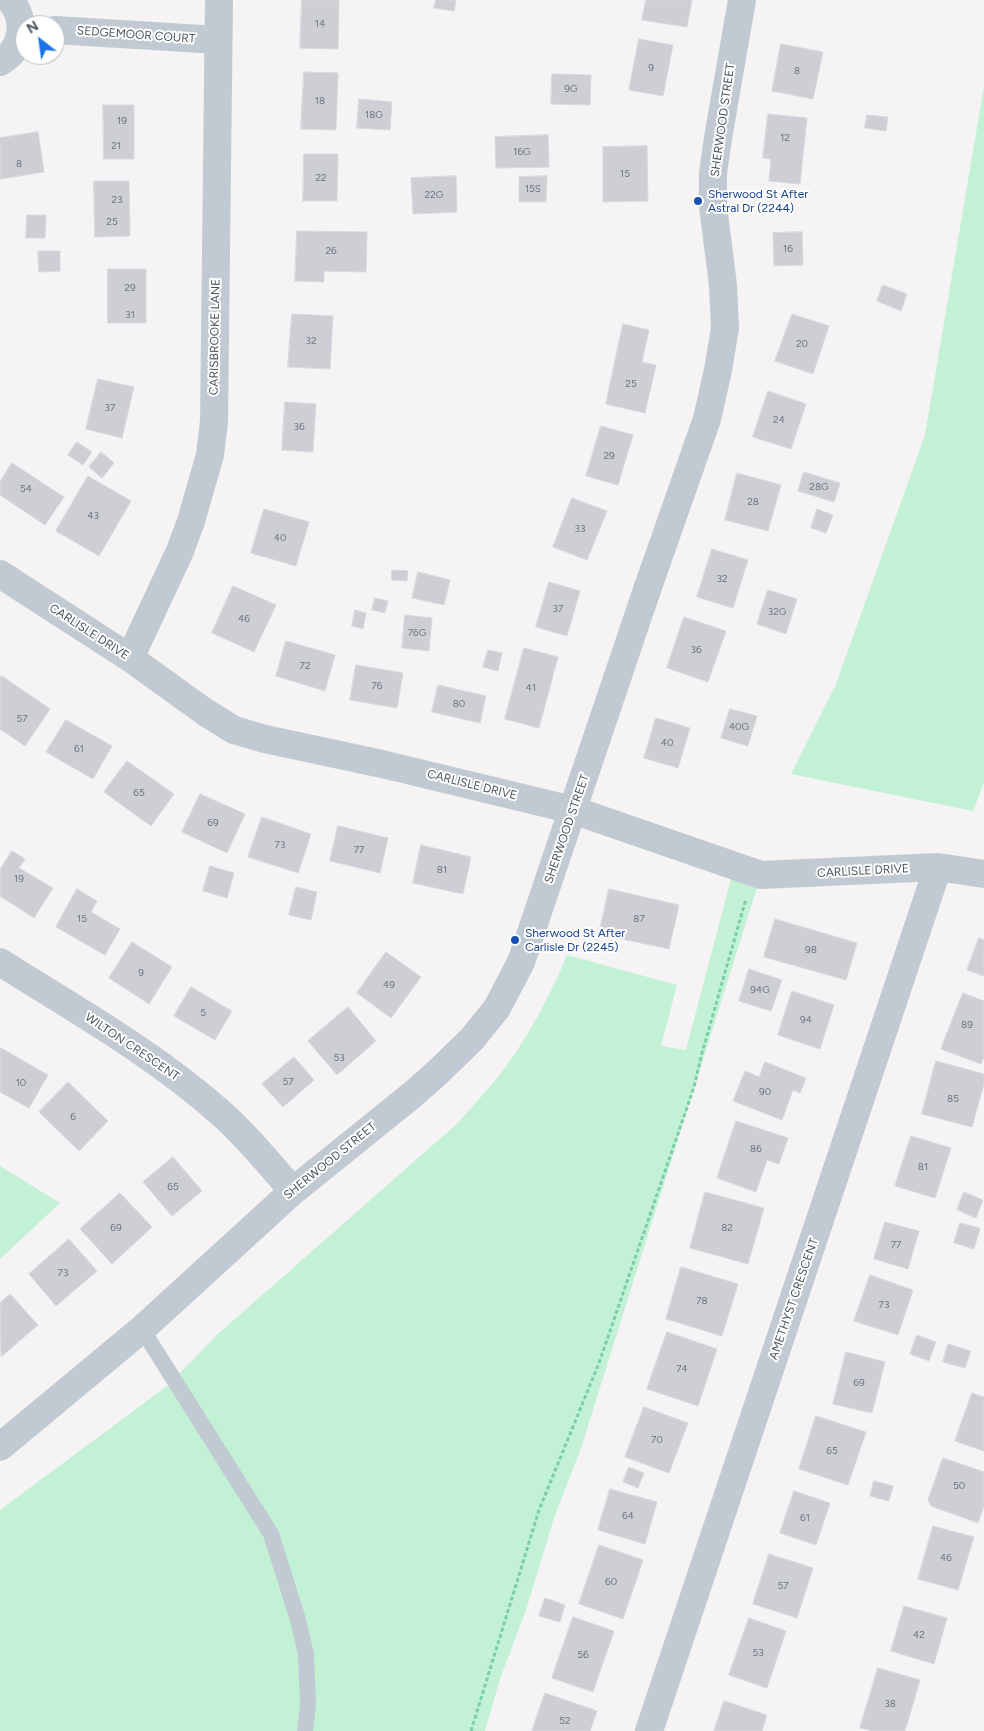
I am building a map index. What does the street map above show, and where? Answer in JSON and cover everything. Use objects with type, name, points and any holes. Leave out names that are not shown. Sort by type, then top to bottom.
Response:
[{"type":"street","points":[[10,0],[19,15]]},
{"type":"street","name":"CARISBROOKE LANE","points":[[130,658],[180,551],[191,521],[210,455],[214,421],[219,0]]},
{"type":"street","name":"SHERWOOD STREET","points":[[0,1446],[142,1330],[293,1191],[412,1095],[472,1039],[498,1008],[521,962],[707,419],[725,328],[723,285],[713,206],[713,173],[742,0]]},
{"type":"street","name":"SEDGEMOOR COURT","points":[[65,31],[218,40]]},
{"type":"street","points":[[0,62],[15,48]]},
{"type":"street","name":"CARLISLE DRIVE","points":[[0,574],[130,658],[205,712],[234,730],[265,739],[382,764],[573,810],[762,875],[938,867],[984,874]]},
{"type":"street","name":"AMETHYST CRESCENT","points":[[649,1731],[938,867]]},
{"type":"street","name":"WILTON CRESCENT","points":[[0,962],[151,1057],[238,1129],[293,1191]]},
{"type":"lane","points":[[142,1330],[271,1534],[298,1620],[306,1654],[308,1704],[305,1731]]},
{"type":"path","points":[[471,1731],[539,1510],[599,1363],[694,1088],[754,871],[762,875]]},
{"type":"green space","points":[[984,86],[984,783],[973,811],[791,774],[836,684],[925,435]]},
{"type":"green space","points":[[733,871],[761,875],[581,1448],[554,1518],[526,1610],[500,1679],[485,1731],[0,1731],[0,1510],[167,1386],[219,1333],[459,1122],[499,1076],[513,1056],[546,1000],[567,955],[677,985],[661,1046],[686,1050]]},
{"type":"green space","points":[[0,1166],[60,1203],[0,1259]]},
{"type":"building","points":[[302,0],[339,0],[338,49],[300,48]]},
{"type":"building","points":[[436,0],[456,0],[454,11],[434,8]]},
{"type":"building","points":[[646,0],[692,0],[687,27],[642,20]]},
{"type":"building","points":[[639,39],[673,45],[663,96],[629,90]]},
{"type":"building","points":[[781,44],[823,52],[813,99],[772,91]]},
{"type":"building","points":[[304,72],[338,73],[336,130],[301,129]]},
{"type":"building","points":[[552,74],[591,75],[590,105],[551,104]]},
{"type":"building","points":[[359,99],[392,102],[390,130],[357,128]]},
{"type":"building","points":[[103,105],[134,105],[134,159],[104,159]]},
{"type":"building","points":[[768,114],[807,118],[800,184],[769,181],[771,159],[763,158]]},
{"type":"building","points":[[867,115],[888,117],[886,131],[865,128]]},
{"type":"building","points":[[38,132],[44,172],[0,179],[0,138]]},
{"type":"building","points":[[548,135],[549,167],[496,168],[495,137]]},
{"type":"building","points":[[647,146],[648,201],[603,202],[603,147]]},
{"type":"building","points":[[304,154],[338,154],[337,201],[303,201]]},
{"type":"building","points":[[456,176],[457,212],[413,214],[411,178]]},
{"type":"building","points":[[547,176],[546,202],[519,202],[519,177]]},
{"type":"building","points":[[94,181],[129,181],[130,236],[95,237]]},
{"type":"building","points":[[27,215],[46,215],[45,238],[26,238]]},
{"type":"building","points":[[297,231],[367,232],[366,272],[324,271],[324,282],[295,281]]},
{"type":"building","points":[[802,232],[803,265],[774,266],[773,233]]},
{"type":"building","points":[[38,251],[60,251],[60,271],[39,272]]},
{"type":"building","points":[[108,269],[146,269],[146,323],[108,323]]},
{"type":"building","points":[[883,285],[907,294],[901,311],[877,301]]},
{"type":"building","points":[[292,314],[333,316],[330,369],[288,367]]},
{"type":"building","points":[[792,314],[829,326],[813,374],[775,361]]},
{"type":"building","points":[[623,324],[649,330],[642,362],[656,365],[645,413],[606,404]]},
{"type":"building","points":[[98,379],[134,387],[122,438],[86,429]]},
{"type":"building","points":[[768,391],[806,404],[791,449],[753,437]]},
{"type":"building","points":[[285,402],[316,404],[313,452],[282,450]]},
{"type":"building","points":[[601,426],[633,435],[618,485],[586,476]]},
{"type":"building","points":[[77,442],[92,452],[83,465],[68,455]]},
{"type":"building","points":[[101,452],[114,463],[102,478],[89,467]]},
{"type":"building","points":[[12,463],[64,497],[45,525],[0,495],[0,482]]},
{"type":"building","points":[[804,472],[840,483],[834,502],[798,491]]},
{"type":"building","points":[[737,473],[781,485],[768,531],[725,520]]},
{"type":"building","points":[[88,476],[131,501],[99,556],[56,531]]},
{"type":"building","points":[[572,498],[607,511],[587,560],[553,547]]},
{"type":"building","points":[[264,509],[309,522],[296,566],[251,553]]},
{"type":"building","points":[[817,509],[833,515],[826,533],[811,528]]},
{"type":"building","points":[[712,549],[748,560],[733,608],[697,597]]},
{"type":"building","points":[[392,570],[408,571],[407,581],[392,580]]},
{"type":"building","points":[[418,572],[450,580],[444,605],[412,598]]},
{"type":"building","points":[[549,582],[580,591],[567,636],[536,627]]},
{"type":"building","points":[[233,586],[276,605],[254,652],[212,633]]},
{"type":"building","points":[[768,590],[797,599],[786,634],[757,624]]},
{"type":"building","points":[[375,598],[388,601],[385,613],[372,610]]},
{"type":"building","points":[[355,610],[366,613],[363,629],[352,626]]},
{"type":"building","points":[[405,615],[432,618],[429,651],[402,648]]},
{"type":"building","points":[[684,617],[726,631],[708,682],[667,668]]},
{"type":"building","points":[[286,641],[335,655],[325,691],[276,676]]},
{"type":"building","points":[[524,648],[558,657],[539,728],[505,719]]},
{"type":"building","points":[[488,650],[502,653],[498,671],[483,667]]},
{"type":"building","points":[[356,665],[403,673],[397,708],[350,700]]},
{"type":"building","points":[[2,676],[50,709],[25,746],[0,729],[0,678]]},
{"type":"building","points":[[438,685],[486,696],[480,723],[432,712]]},
{"type":"building","points":[[730,709],[757,716],[748,746],[721,738]]},
{"type":"building","points":[[656,718],[690,728],[678,768],[644,758]]},
{"type":"building","points":[[66,720],[112,746],[93,779],[46,752]]},
{"type":"building","points":[[127,761],[174,794],[151,826],[104,792]]},
{"type":"building","points":[[200,794],[245,814],[227,853],[182,832]]},
{"type":"building","points":[[262,817],[311,834],[298,873],[248,857]]},
{"type":"building","points":[[338,826],[388,838],[380,873],[330,861]]},
{"type":"building","points":[[421,845],[471,857],[463,894],[413,883]]},
{"type":"building","points":[[12,851],[25,859],[19,868],[53,888],[34,918],[0,896],[0,870]]},
{"type":"building","points":[[210,866],[234,873],[227,898],[203,891]]},
{"type":"building","points":[[296,887],[317,892],[311,920],[289,915]]},
{"type":"building","points":[[77,889],[97,901],[91,912],[120,929],[105,955],[56,927]]},
{"type":"building","points":[[609,889],[679,905],[669,949],[599,934]]},
{"type":"building","points":[[775,919],[857,943],[846,980],[764,957]]},
{"type":"building","points":[[979,938],[984,940],[984,976],[967,970]]},
{"type":"building","points":[[132,942],[172,967],[149,1004],[109,978]]},
{"type":"building","points":[[386,952],[421,977],[391,1018],[357,993]]},
{"type":"building","points":[[749,969],[782,980],[771,1011],[739,1001]]},
{"type":"building","points":[[191,987],[232,1011],[215,1040],[174,1016]]},
{"type":"building","points":[[792,991],[834,1005],[820,1049],[778,1035]]},
{"type":"building","points":[[963,993],[984,1001],[984,1057],[981,1064],[941,1049]]},
{"type":"building","points":[[348,1007],[376,1041],[337,1075],[308,1041]]},
{"type":"building","points":[[1,1048],[48,1075],[29,1108],[0,1092]]},
{"type":"building","points":[[294,1057],[314,1080],[283,1107],[262,1084]]},
{"type":"building","points":[[936,1061],[984,1074],[984,1084],[972,1127],[922,1114]]},
{"type":"building","points":[[765,1062],[806,1078],[800,1093],[793,1090],[782,1120],[733,1101],[745,1071],[759,1077]]},
{"type":"building","points":[[68,1082],[108,1121],[79,1151],[39,1112]]},
{"type":"building","points":[[736,1121],[788,1138],[779,1164],[767,1160],[756,1192],[717,1178]]},
{"type":"building","points":[[911,1136],[951,1148],[935,1198],[895,1186]]},
{"type":"building","points":[[173,1157],[202,1191],[172,1216],[143,1182]]},
{"type":"building","points":[[705,1192],[764,1208],[748,1264],[690,1248]]},
{"type":"building","points":[[964,1192],[983,1200],[976,1218],[957,1210]]},
{"type":"building","points":[[120,1193],[152,1227],[112,1264],[80,1229]]},
{"type":"building","points":[[885,1222],[919,1231],[908,1269],[874,1259]]},
{"type":"building","points":[[960,1223],[980,1228],[974,1249],[954,1243]]},
{"type":"building","points":[[69,1239],[97,1271],[56,1306],[29,1274]]},
{"type":"building","points":[[681,1267],[738,1284],[722,1336],[666,1319]]},
{"type":"building","points":[[870,1275],[913,1290],[898,1335],[854,1321]]},
{"type":"building","points":[[10,1294],[38,1325],[1,1357],[0,1303]]},
{"type":"building","points":[[667,1332],[717,1349],[698,1406],[647,1389]]},
{"type":"building","points":[[917,1335],[936,1342],[929,1361],[910,1354]]},
{"type":"building","points":[[948,1344],[971,1351],[965,1368],[943,1362]]},
{"type":"building","points":[[846,1352],[885,1362],[872,1413],[833,1404]]},
{"type":"building","points":[[972,1393],[984,1397],[984,1451],[955,1441]]},
{"type":"building","points":[[644,1407],[688,1423],[669,1473],[625,1457]]},
{"type":"building","points":[[816,1416],[866,1432],[848,1485],[799,1469]]},
{"type":"building","points":[[943,1458],[984,1472],[984,1506],[978,1523],[931,1506],[928,1500]]},
{"type":"building","points":[[629,1467],[644,1473],[638,1488],[623,1482]]},
{"type":"building","points":[[874,1481],[893,1486],[889,1501],[870,1496]]},
{"type":"building","points":[[610,1489],[657,1502],[645,1544],[598,1530]]},
{"type":"building","points":[[794,1491],[830,1503],[816,1545],[780,1533]]},
{"type":"building","points":[[933,1526],[974,1537],[958,1590],[918,1579]]},
{"type":"building","points":[[599,1545],[643,1560],[623,1619],[579,1604]]},
{"type":"building","points":[[769,1554],[813,1568],[797,1618],[753,1604]]},
{"type":"building","points":[[545,1598],[565,1605],[560,1622],[539,1616]]},
{"type":"building","points":[[904,1606],[947,1618],[934,1664],[891,1651]]},
{"type":"building","points":[[573,1617],[614,1631],[593,1692],[552,1678]]},
{"type":"building","points":[[749,1618],[786,1631],[767,1688],[729,1675]]},
{"type":"building","points":[[878,1668],[920,1680],[905,1731],[873,1731],[860,1728]]},
{"type":"building","points":[[545,1693],[597,1711],[590,1731],[532,1731]]},
{"type":"building","points":[[724,1701],[767,1715],[762,1731],[714,1731]]},
{"type":"place","name":"Sherwood St After Astral Dr (2244)","points":[[698,201]]},
{"type":"place","name":"Sherwood St After Carlisle Dr (2245)","points":[[515,940]]}]
